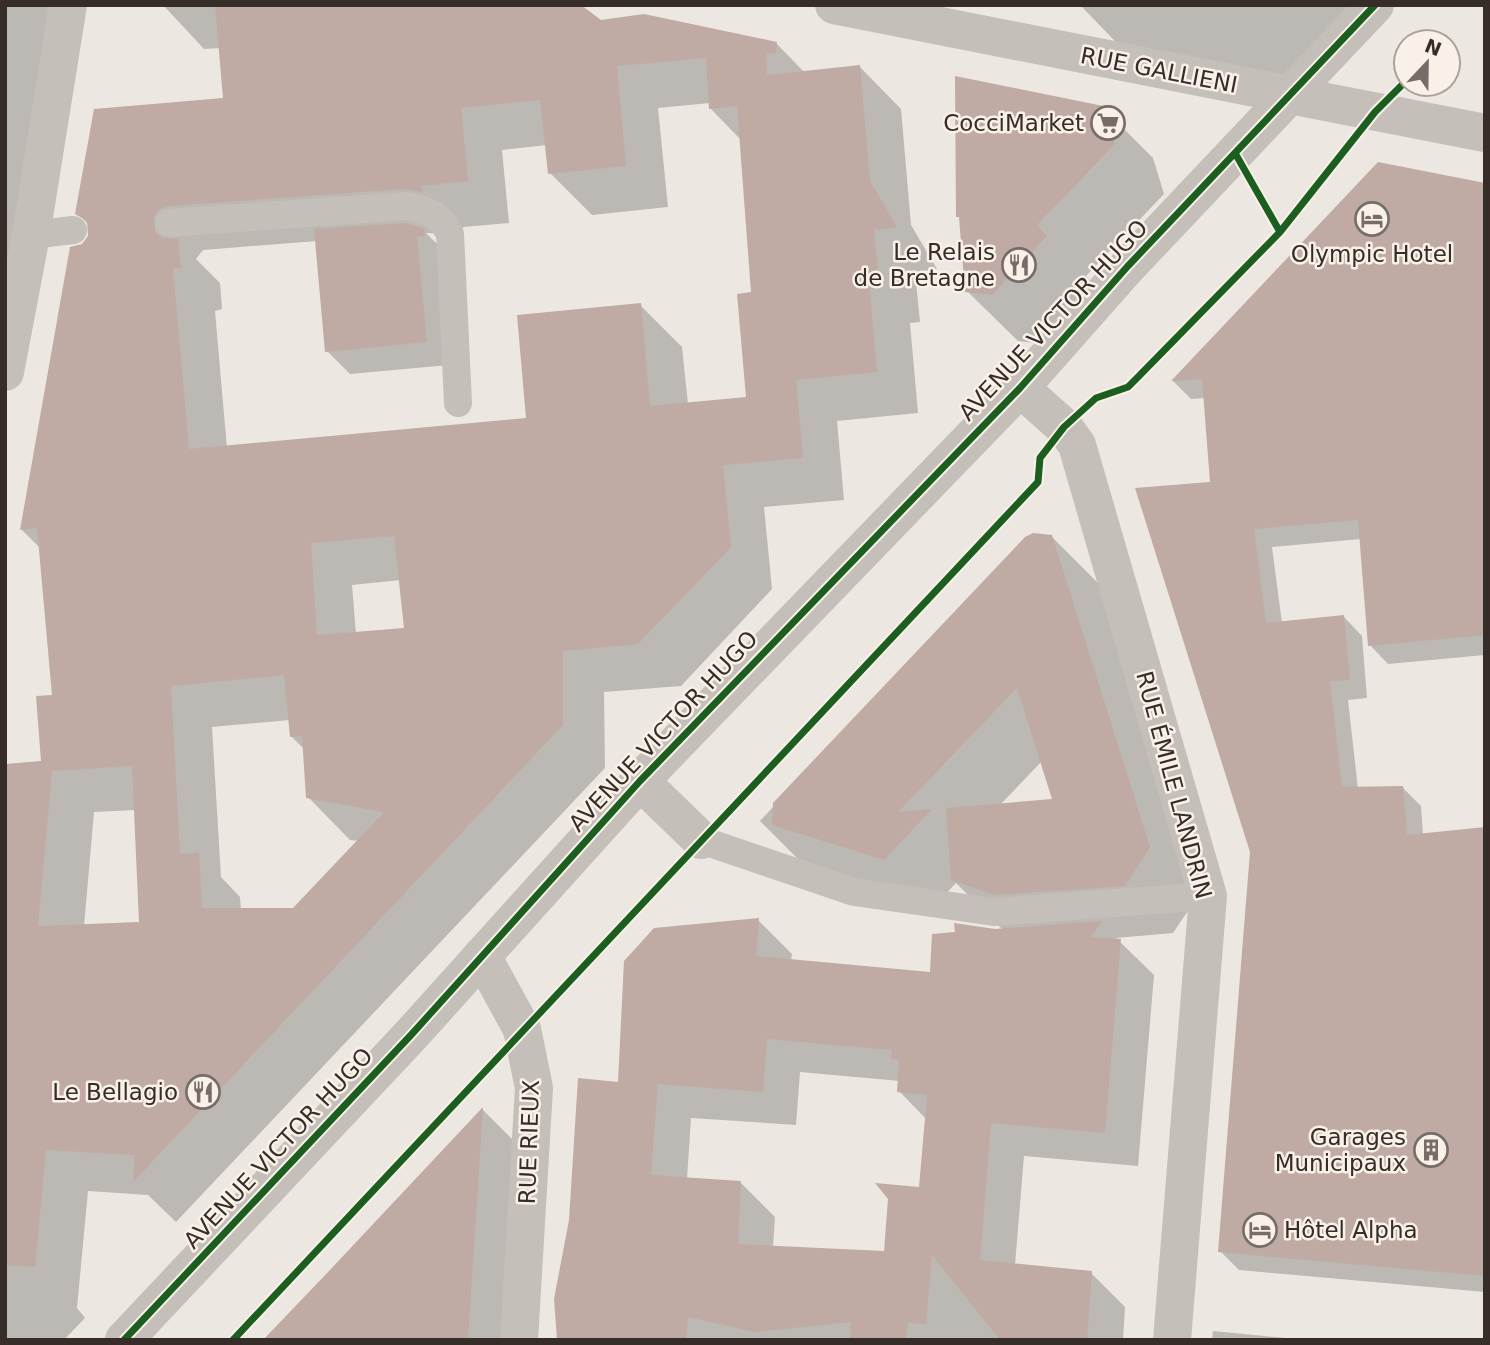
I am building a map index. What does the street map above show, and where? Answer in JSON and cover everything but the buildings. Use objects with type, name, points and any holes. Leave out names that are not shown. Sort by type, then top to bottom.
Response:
[{"type":"street","points":[[5,372],[10,319],[31,235],[68,5]]},
{"type":"street","name":"RUE GALLIENI","points":[[834,5],[961,17],[1290,96],[1485,133]]},
{"type":"street","name":"AVENUE VICTOR HUGO","points":[[124,1340],[482,956],[640,781],[1020,388],[1127,267],[1375,5]]},
{"type":"street","name":"RUE ÉMILE LANDRIN","points":[[1020,388],[1064,427],[1077,445],[1209,896],[1172,1340]]},
{"type":"street","points":[[640,781],[701,840]]},
{"type":"street","name":"RUE RIEUX","points":[[482,956],[522,1029],[534,1088],[519,1340]]},
{"type":"lane","points":[[169,223],[406,206],[428,210],[443,220],[450,234],[458,403]]},
{"type":"lane","points":[[31,235],[73,230]]},
{"type":"lane","points":[[701,840],[854,892],[994,912],[1209,896]]},
{"type":"cycle path","points":[[124,1340],[411,1035],[640,781],[1020,388],[1127,267],[1375,5]]},
{"type":"cycle path","points":[[233,1340],[1038,482],[1040,458],[1064,427],[1096,398],[1128,387],[1139,376],[1280,232],[1375,112],[1392,95]]},
{"type":"cycle path","points":[[1235,153],[1280,232]]},
{"type":"place","name":"CocciMarket","points":[[1108,123]]},
{"type":"place","name":"Olympic Hotel","points":[[1372,219]]},
{"type":"place","name":"Le Relais de Bretagne","points":[[1019,265]]},
{"type":"place","name":"Le Bellagio","points":[[203,1092]]},
{"type":"place","name":"Garages Municipaux","points":[[1431,1150]]},
{"type":"place","name":"Hôtel Alpha","points":[[1260,1230]]}]
